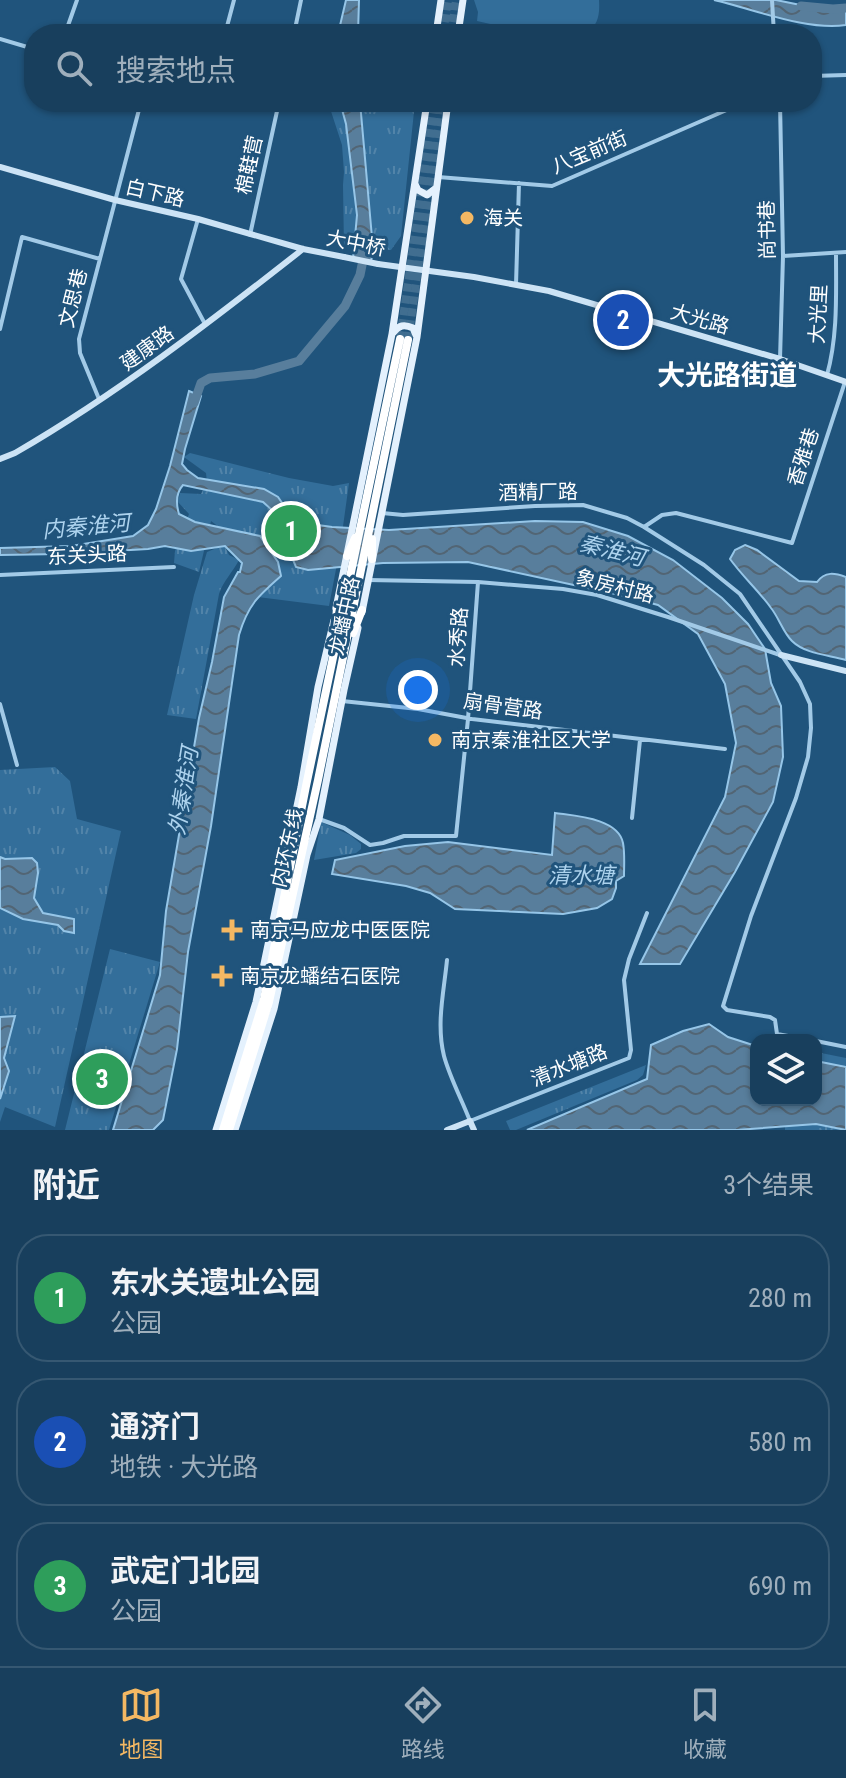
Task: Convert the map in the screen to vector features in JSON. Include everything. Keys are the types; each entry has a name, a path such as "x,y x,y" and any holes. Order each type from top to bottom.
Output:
{"highway":[{"path":"357,569 404,337"},
{"path":"347,556 367,523"},
{"path":"367,523 372,559"},
{"name":"内环东线","path":"223,1130 264,999 314,744 357,569"},
{"name":"内环东线","path":"229,1130 269,1002 345,652 357,569"},
{"path":"335,651 337,605"},
{"path":"345,652 362,610"}],"main road":[{"path":"437,24 441,0"},
{"path":"459,24 463,0"},
{"path":"367,523 382,513 404,337 402,268 426,112"},
{"path":"404,337 426,271 447,112"},
{"name":"白下路","path":"0,167 303,249"},
{"path":"415,184 427,195 436,188"},
{"name":"大中桥","path":"303,249 402,268"},
{"name":"建康路","path":"0,459 100,401 206,325 303,249"},
{"name":"大光路","path":"402,268 549,291 780,359 846,382"},
{"name":"龙蟠中路","path":"235,1130 274,1009 307,855 319,819 368,580 347,556"},
{"name":"龙蟠中路","path":"216,1130 256,1002 337,605 357,569 372,559"},
{"name":"象房村路","path":"781,655 846,671"},
{"path":"447,1130 470,1121 474,1130"}],"street":[{"path":"69,24 77,0"},
{"path":"228,24 234,0"},
{"path":"296,24 301,0"},
{"path":"772,0 773,24"},
{"path":"0,39 24,46"},
{"path":"822,76 846,75"},
{"name":"文思巷","path":"100,401 79,345 138,112"},
{"name":"棉鞋营","path":"250,235 277,112"},
{"name":"八宝前街","path":"438,177 552,186 722,112"},
{"name":"尚书巷","path":"780,112 783,256 780,359"},
{"path":"516,285 519,183"},
{"path":"198,219 181,279 206,325"},
{"path":"0,329 22,237 100,259"},
{"path":"783,256 846,252"},
{"name":"大光里","path":"827,375 836,328 836,253"},
{"name":"香雅巷","path":"644,527 662,515 676,513 792,543 846,382"},
{"name":"酒精厂路","path":"382,513 403,515 583,505 627,518 644,527 704,565 740,594 800,682 810,704 808,757 796,798 751,916 723,1006 727,1010 770,1017 775,1020 777,1034"},
{"name":"东关头路","path":"0,575 174,567"},
{"name":"象房村路","path":"368,580 478,582 597,595 781,655"},
{"name":"水秀路","path":"319,819 344,828 370,845 404,836 456,836 478,582"},
{"name":"扇骨营路","path":"342,701 725,749"},
{"path":"0,704 17,765"},
{"path":"632,818 640,740"},
{"name":"清水塘路","path":"470,1121 629,1058 631,1050 624,980 647,913"},
{"path":"447,960 441,1034 445,1057 470,1121"},
{"path":"822,1042 846,1047"}],"green space":[{"path":"474,0 599,0 595,24 490,24 477,21"},
{"path":"331,112 343,112 346,124 357,215 355,247 344,247 342,145"},
{"path":"361,112 414,112 401,236 391,250 373,249"},
{"path":"190,453 289,478 333,486 349,483 329,606 258,597 281,576 260,536 219,527 211,521 199,572 174,563 175,551 189,514 178,502 180,493 201,494 207,482 206,473 184,457"},
{"path":"225,547 229,555 239,560 219,594 196,719 167,715 207,552"},
{"path":"55,767 70,781 77,819 121,831 55,1127 5,1107 0,1122 0,770"},
{"path":"321,822 350,835 361,844 361,849 356,853 314,860"},
{"path":"110,949 160,962 109,1130 65,1130"},
{"path":"822,1053 846,1058 846,1130 785,1130 786,1106 822,1106"},
{"path":"646,1065 643,1075 637,1080 516,1130 510,1130 506,1121"}],"water":[{"path":"346,0 359,0 358,24 340,24"},
{"path":"714,0 776,0 825,10 846,10 846,25 797,22"},
{"path":"343,112 361,112 373,249 371,262 353,259 357,215"},
{"name":"秦淮河","path":"189,391 201,396 182,464 187,470 198,478 264,489 278,497 287,510 304,523 389,530 535,521 583,522 628,536 673,560 722,598 748,624 765,649 771,683 781,706 783,757 773,802 680,964 640,964 725,797 736,743 725,684 698,634 658,605 468,562 383,563 308,570 296,567 272,510 263,502 183,485 177,499 179,514 195,522 260,536 278,562 281,576 255,602 239,635 211,826 188,952 177,1049 163,1120 153,1130 113,1130 160,975 166,911 199,718 224,597 240,572 242,563 225,546 191,551 165,546 0,555 0,548 71,546 133,536 148,525 170,466"},
{"path":"745,545 757,550 799,581 817,582 830,574 846,577 846,660 804,649 789,637 774,612 730,559 735,550"},
{"name":"清水塘","path":"555,813 605,823 613,828 623,843 624,876 616,881 612,899 597,908 563,914 455,909 430,893 406,886 332,874 335,860 405,846 448,842 552,855"},
{"path":"0,857 32,858 37,863 34,898 43,913 74,919 74,933 64,931 58,925 23,919 0,908"},
{"path":"15,1016 4,1058 9,1071 0,1099 0,1017"},
{"path":"709,1024 728,1037 750,1044 750,1106 822,1106 822,1062 846,1067 846,1130 816,1124 737,1130 527,1130 647,1079 651,1045"}],"waterway":[{"path":"801,6 846,8"},
{"path":"194,403 201,383 210,378 255,374 299,361 345,306 360,275 364,255"}],"tunnel":[{"path":"444,24 448,0"},
{"path":"452,24 456,0"},
{"path":"400,339 433,112"},
{"path":"408,340 441,112"}],"place":[{"name":"海关","path":"467,218"},
{"name":"通济门","path":"623,320"},
{"name":"东水关遗址公园","path":"291,531"},
{"name":"南京秦淮社区大学","path":"435,740"},
{"name":"南京马应龙中医医院","path":"232,930"},
{"name":"南京龙蟠结石医院","path":"222,976"},
{"name":"武定门北园","path":"102,1079"}],"district":[{"name":"大光路街道","path":"727,375"}],"water label":[{"name":"内秦淮河","path":"86,526"},
{"name":"外秦淮河","path":"183,791"}]}
